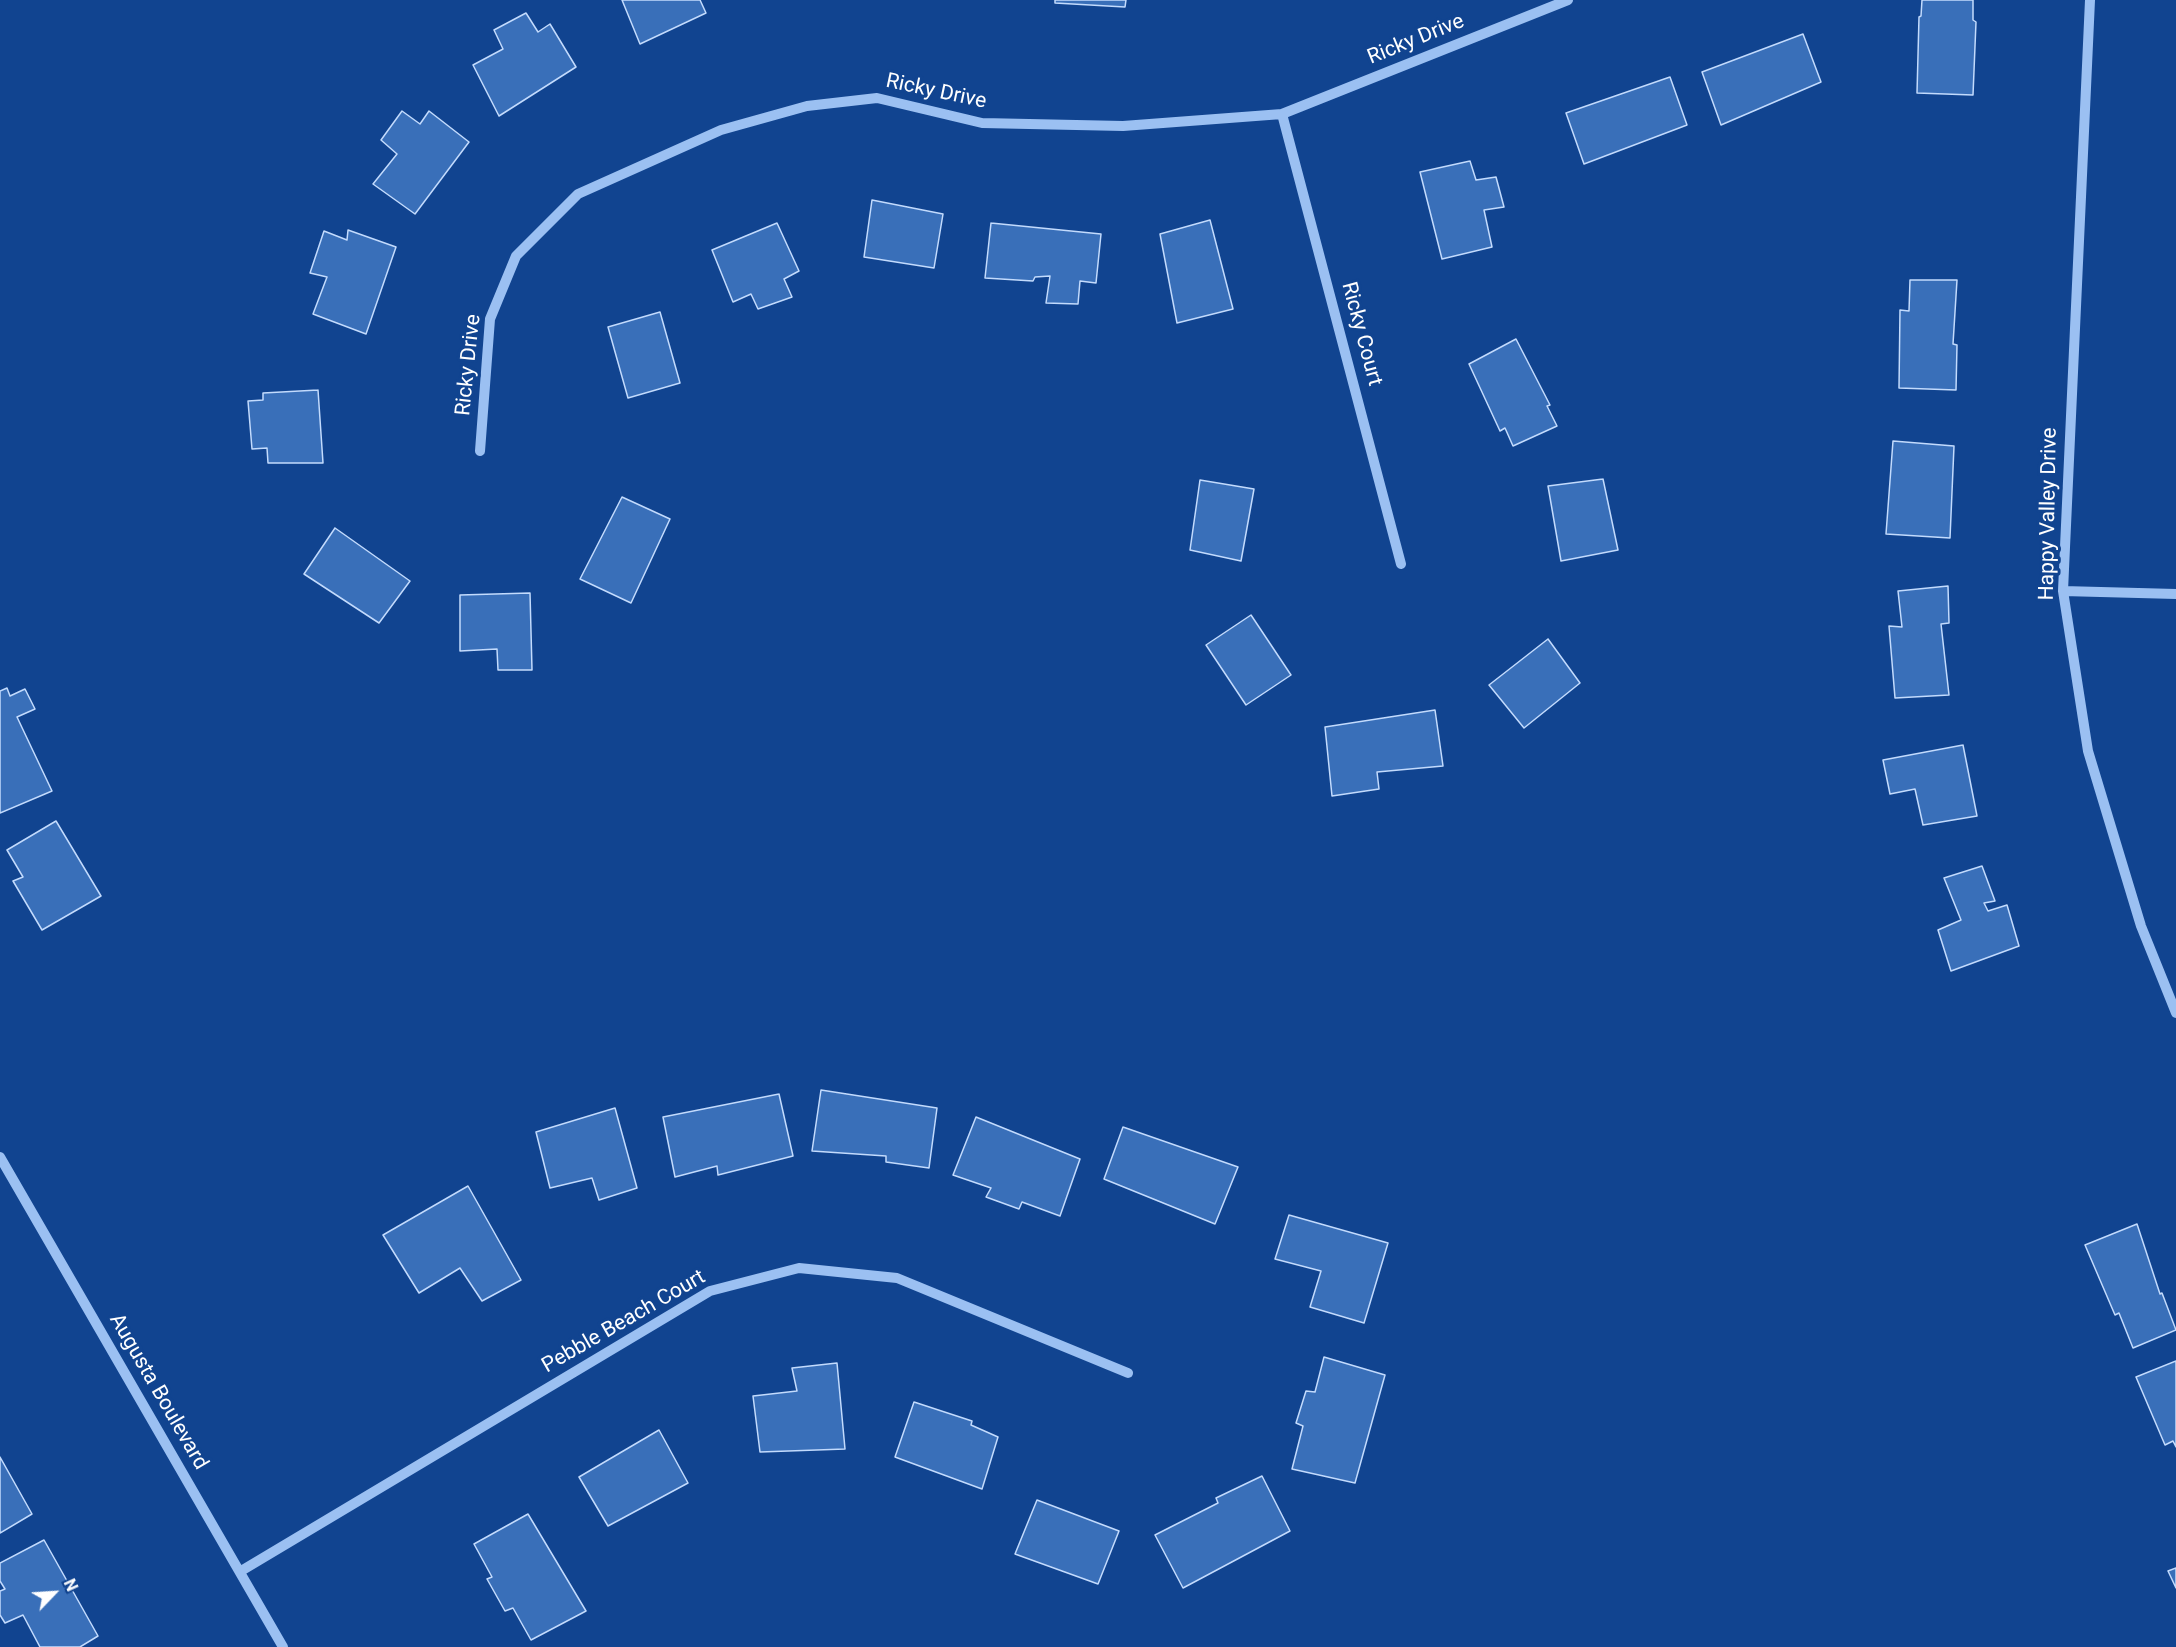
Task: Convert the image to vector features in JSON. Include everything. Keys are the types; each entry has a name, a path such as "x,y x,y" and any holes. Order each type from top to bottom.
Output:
{"street":[{"name":"Ricky Drive","path":"480,451 490,319 516,256 578,194 722,130 807,106 877,98 982,123 1123,126 1282,114 1568,0"},
{"name":"Happy Valley Drive","path":"2090,0 2063,591 2088,751 2141,926 2176,1013"},
{"name":"Ricky Court","path":"1282,114 1401,564"},
{"path":"2063,591 2176,594"},
{"name":"Augusta Boulevard","path":"0,1157 283,1647"},
{"name":"Pebble Beach Court","path":"241,1571 710,1291 799,1268 897,1278 1128,1373"}],"building":[{"path":"622,0 700,0 706,13 640,44"},
{"path":"1055,0 1126,0 1125,7 1055,3"},
{"path":"1922,0 1973,0 1973,20 1976,22 1973,95 1917,93 1919,17"},
{"path":"526,13 538,32 550,24 576,67 499,116 473,65 503,49 494,30"},
{"path":"1803,34 1821,82 1721,125 1702,72"},
{"path":"1670,77 1687,125 1584,164 1566,113"},
{"path":"402,111 420,124 429,111 469,142 415,214 373,184 397,154 381,140"},
{"path":"1470,161 1476,180 1496,177 1504,207 1484,210 1492,247 1442,259 1420,172"},
{"path":"872,200 943,214 934,268 864,257"},
{"path":"1210,220 1233,309 1177,323 1160,234"},
{"path":"777,223 799,271 784,279 792,297 758,309 751,294 733,302 712,250"},
{"path":"991,223 1101,234 1096,283 1080,281 1078,304 1046,303 1050,276 1035,277 1033,281 985,278"},
{"path":"348,230 396,247 366,334 313,314 327,277 310,273 324,231 347,240"},
{"path":"1910,280 1957,280 1953,344 1957,345 1956,390 1899,388 1900,310 1909,311"},
{"path":"660,312 680,383 628,398 608,327"},
{"path":"1516,339 1550,405 1547,406 1557,426 1513,446 1505,428 1500,431 1469,364"},
{"path":"318,390 323,463 268,463 267,448 252,449 248,401 263,400 263,393"},
{"path":"1893,441 1954,446 1950,538 1886,534"},
{"path":"1603,479 1618,550 1561,561 1548,486"},
{"path":"1200,480 1254,489 1241,561 1190,550"},
{"path":"622,497 670,519 631,603 580,579"},
{"path":"335,528 410,581 379,623 304,574"},
{"path":"1948,586 1949,623 1941,624 1949,695 1895,698 1889,626 1902,627 1898,591"},
{"path":"530,593 532,670 498,670 497,649 460,651 460,595"},
{"path":"1251,615 1291,675 1246,705 1206,645"},
{"path":"1548,639 1580,683 1524,728 1489,685"},
{"path":"7,688 10,696 25,689 35,709 17,717 52,791 0,813 0,691"},
{"path":"1435,710 1443,766 1377,772 1379,789 1332,796 1325,727"},
{"path":"1963,745 1977,816 1923,825 1915,789 1890,794 1883,760"},
{"path":"56,821 101,896 42,930 13,881 23,877 7,850"},
{"path":"1982,866 1995,901 1984,903 1988,911 2007,905 2019,946 1951,971 1938,930 1961,920 1944,878"},
{"path":"821,1090 937,1108 929,1168 886,1162 886,1156 812,1151"},
{"path":"779,1094 793,1156 718,1175 717,1166 675,1177 663,1117"},
{"path":"615,1108 637,1188 599,1200 592,1178 550,1188 536,1132"},
{"path":"976,1117 1080,1159 1060,1216 1022,1202 1019,1209 986,1197 991,1188 953,1175"},
{"path":"1123,1127 1238,1167 1215,1224 1104,1179"},
{"path":"468,1186 521,1280 482,1301 460,1268 419,1293 383,1235"},
{"path":"1289,1215 1388,1243 1364,1323 1310,1307 1321,1271 1275,1259"},
{"path":"2137,1224 2160,1294 2162,1293 2176,1330 2133,1348 2119,1313 2115,1315 2085,1245"},
{"path":"1324,1357 1385,1375 1355,1483 1292,1469 1303,1426 1296,1423 1306,1391 1315,1392"},
{"path":"2176,1361 2176,1447 2173,1441 2165,1445 2136,1377"},
{"path":"837,1363 845,1449 760,1452 753,1396 797,1391 792,1368"},
{"path":"914,1402 972,1421 971,1425 998,1437 982,1489 895,1457"},
{"path":"659,1430 688,1483 608,1526 579,1477"},
{"path":"0,1457 32,1514 0,1533"},
{"path":"1262,1476 1290,1531 1183,1588 1155,1535 1218,1503 1216,1498"},
{"path":"1037,1500 1119,1531 1098,1584 1015,1554"},
{"path":"528,1514 586,1611 531,1640 513,1608 505,1611 487,1579 492,1577 474,1544"},
{"path":"44,1540 98,1636 80,1647 40,1647 23,1615 5,1623 0,1615 0,1591 5,1589 0,1581 0,1563"},
{"path":"2176,1568 2176,1588 2168,1571"}]}
